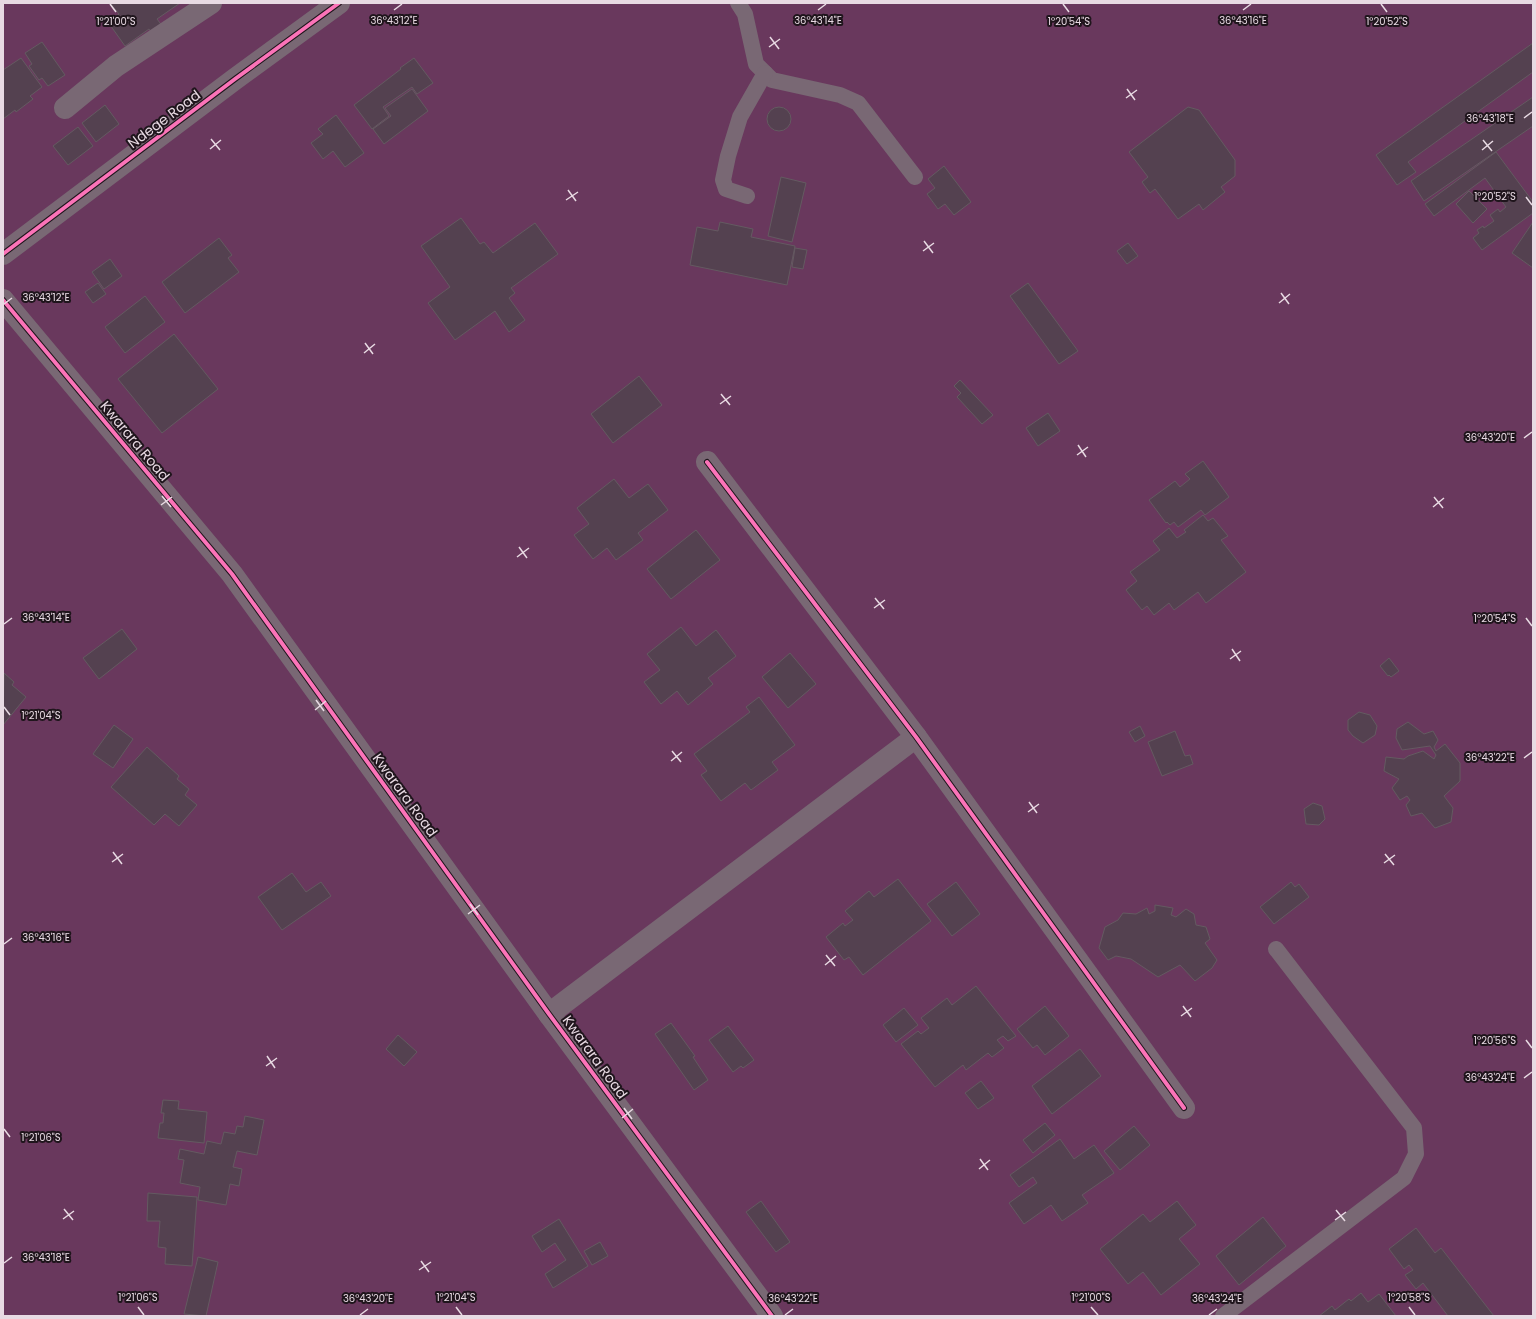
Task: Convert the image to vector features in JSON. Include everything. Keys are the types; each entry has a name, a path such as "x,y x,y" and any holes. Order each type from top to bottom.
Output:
{"street":[{"path":"65,108 116,66 211,3"},
{"name":"Ndege Road","path":"3,254 235,79 339,3"},
{"name":"Kwarara Road","path":"3,300 232,574 549,1014 772,1316"},
{"path":"707,462 916,737 1184,1108"},
{"path":"549,1014 916,737"}],"lane":[{"path":"738,3 745,14 756,64 772,80 840,96 858,103 915,177"},
{"path":"747,196 726,188 723,180 728,156 740,117 765,73"},
{"path":"1223,1316 1404,1178 1416,1154 1414,1128 1276,949"}],"shaded area":[{"path":"3,3 1533,3 1533,1316 3,1316"}],"building":[{"path":"110,3 180,3 157,19 163,27 152,34 149,29 125,46 108,22 119,14"},
{"path":"42,42 65,75 48,86 42,78 39,80 29,66 32,64 25,53"},
{"path":"1533,43 1533,72 1408,162 1416,172 1397,185 1376,155"},
{"path":"21,58 42,87 30,96 33,99 16,112 15,110 3,119 3,70"},
{"path":"414,58 433,83 417,94 412,87 383,107 389,116 372,129 354,105"},
{"path":"412,89 428,111 384,144 373,129 391,116 385,108"},
{"path":"1533,97 1533,126 1424,201 1411,181"},
{"path":"105,105 119,124 96,142 82,123"},
{"path":"779,107 788,110 791,119 788,128 779,131 770,128 767,119 770,110"},
{"path":"1188,107 1199,110 1235,160 1235,176 1221,187 1225,192 1203,210 1199,204 1178,219 1155,189 1150,193 1142,182 1148,177 1129,152"},
{"path":"336,115 364,153 345,167 333,151 323,159 311,143 323,134 318,129"},
{"path":"78,127 93,146 68,165 53,146"},
{"path":"1496,152 1533,202 1533,213 1482,250 1473,238 1479,233 1477,230 1483,226 1484,228 1494,221 1490,215 1498,209 1500,212 1506,207 1485,178 1434,216 1425,204"},
{"path":"944,166 971,202 954,215 945,204 938,209 927,194 935,188 928,179"},
{"path":"781,177 806,183 792,242 768,236"},
{"path":"1469,191 1487,209 1473,223 1456,204"},
{"path":"461,218 480,244 484,242 493,253 535,223 558,254 511,288 515,293 509,298 525,320 509,332 495,311 455,340 428,303 450,287 421,246"},
{"path":"720,222 753,229 751,237 795,246 787,285 690,265 697,227 718,231"},
{"path":"1533,222 1533,268 1512,253"},
{"path":"219,238 232,255 228,258 239,272 185,313 162,282"},
{"path":"1128,243 1138,256 1127,264 1117,251"},
{"path":"795,248 807,250 803,269 792,267"},
{"path":"110,259 122,276 104,289 92,272"},
{"path":"98,283 106,294 93,303 85,292"},
{"path":"1028,283 1078,351 1059,364 1010,296"},
{"path":"145,296 165,322 125,353 105,327"},
{"path":"174,334 218,389 162,433 118,379"},
{"path":"639,376 662,405 613,443 591,414"},
{"path":"960,380 993,415 982,424 957,397 961,393 954,386"},
{"path":"1048,413 1060,431 1038,446 1026,428"},
{"path":"1203,461 1229,497 1205,515 1201,510 1178,527 1174,522 1170,525 1167,522 1166,523 1149,500 1175,481 1180,487 1190,479 1185,474"},
{"path":"614,479 629,498 648,484 668,510 638,533 643,540 616,560 607,548 593,559 574,535 589,524 577,508"},
{"path":"1203,515 1208,521 1213,518 1228,536 1221,540 1246,572 1206,603 1198,592 1174,610 1169,603 1154,615 1147,606 1142,610 1126,590 1137,581 1130,572 1160,550 1153,541 1169,528 1177,538 1186,532 1184,530"},
{"path":"696,530 720,560 671,599 647,569"},
{"path":"681,627 696,646 716,630 736,656 708,678 713,684 688,705 677,691 661,704 644,682 660,670 647,654"},
{"path":"122,629 137,649 99,679 83,658"},
{"path":"790,653 816,684 788,708 762,677"},
{"path":"1389,658 1399,671 1391,677 1389,675 1388,676 1380,666"},
{"path":"4,673 14,682 12,685 26,697 3,725"},
{"path":"759,697 795,745 772,762 778,770 751,790 745,783 721,801 701,775 707,771 694,754 750,712 746,707"},
{"path":"1359,712 1370,715 1377,726 1375,735 1363,743 1353,736 1348,730 1348,720"},
{"path":"1408,722 1424,734 1433,731 1438,740 1434,747 1436,751 1445,744 1460,763 1460,781 1444,796 1453,808 1451,822 1435,828 1422,813 1411,816 1406,805 1410,800 1407,796 1400,800 1392,788 1399,779 1384,771 1386,757 1404,759 1408,756 1423,751 1434,759 1436,755 1430,746 1402,750 1396,738 1397,729"},
{"path":"114,725 133,739 113,768 93,754"},
{"path":"1140,726 1145,736 1135,742 1129,732"},
{"path":"1175,731 1185,756 1190,755 1193,764 1162,776 1148,742"},
{"path":"147,747 179,776 177,779 189,789 185,795 197,805 179,826 165,814 154,825 111,787"},
{"path":"1313,803 1322,806 1325,819 1319,825 1306,824 1304,809"},
{"path":"292,873 306,892 321,882 331,896 282,930 258,897"},
{"path":"898,879 931,921 863,975 849,957 844,960 826,937 843,923 845,926 853,920 845,911 869,891 874,897"},
{"path":"956,882 980,914 952,936 927,904"},
{"path":"1291,882 1295,887 1299,884 1309,897 1274,924 1260,907"},
{"path":"1155,905 1173,908 1171,915 1176,917 1186,909 1194,914 1196,925 1206,927 1210,939 1205,943 1217,960 1212,968 1195,981 1180,965 1158,977 1131,959 1116,956 1108,960 1099,948 1105,927 1118,920 1123,913 1136,914 1147,908 1149,914 1155,911"},
{"path":"976,986 1016,1036 1008,1041 1003,1036 997,1040 1004,1048 992,1057 988,1053 966,1070 963,1065 935,1087 901,1044 918,1031 921,1034 929,1028 921,1018 947,998 952,1005"},
{"path":"1045,1006 1069,1036 1045,1055 1037,1045 1033,1048 1017,1029"},
{"path":"904,1008 918,1025 896,1042 883,1025"},
{"path":"671,1023 695,1056 693,1057 708,1080 694,1090 655,1034"},
{"path":"728,1026 754,1060 743,1068 741,1066 733,1072 709,1040"},
{"path":"398,1035 417,1052 404,1066 386,1049"},
{"path":"1080,1049 1101,1076 1052,1114 1032,1086"},
{"path":"981,1081 994,1098 978,1109 965,1093"},
{"path":"163,1100 179,1101 178,1109 207,1112 204,1143 158,1138 160,1123 163,1123 164,1113 161,1113"},
{"path":"245,1116 264,1120 257,1155 237,1151 233,1167 242,1169 239,1186 230,1184 226,1205 198,1200 200,1187 180,1183 184,1160 178,1159 180,1149 204,1154 207,1141 221,1144 224,1132 235,1134 237,1126 243,1127"},
{"path":"1045,1123 1055,1135 1033,1153 1023,1140"},
{"path":"1134,1126 1150,1145 1120,1170 1104,1151"},
{"path":"1060,1139 1074,1159 1094,1145 1114,1173 1082,1195 1088,1203 1062,1221 1051,1205 1024,1224 1009,1203 1037,1183 1033,1177 1019,1187 1010,1175"},
{"path":"148,1193 197,1197 192,1266 165,1264 166,1248 158,1247 160,1221 147,1221"},
{"path":"761,1201 790,1242 776,1252 746,1212"},
{"path":"1177,1201 1196,1225 1179,1239 1200,1264 1161,1295 1143,1272 1128,1284 1100,1249 1143,1214 1150,1222"},
{"path":"1263,1217 1286,1246 1239,1285 1216,1256"},
{"path":"559,1219 588,1266 553,1288 545,1274 566,1260 555,1243 542,1252 532,1236"},
{"path":"1416,1228 1435,1253 1441,1248 1494,1316 1448,1316 1423,1283 1416,1289 1405,1275 1413,1270 1409,1265 1404,1269 1389,1249"},
{"path":"600,1242 608,1256 592,1265 584,1251"},
{"path":"198,1257 218,1262 206,1316 184,1314"},
{"path":"1361,1293 1368,1302 1379,1294 1396,1316 1319,1316 1332,1306 1335,1310 1349,1299 1351,1301"}],"cycle path":[{"path":"3,254 235,79 339,3"},
{"path":"3,300 232,574 549,1014 772,1316"},
{"path":"707,462 916,737 1184,1108"}]}
